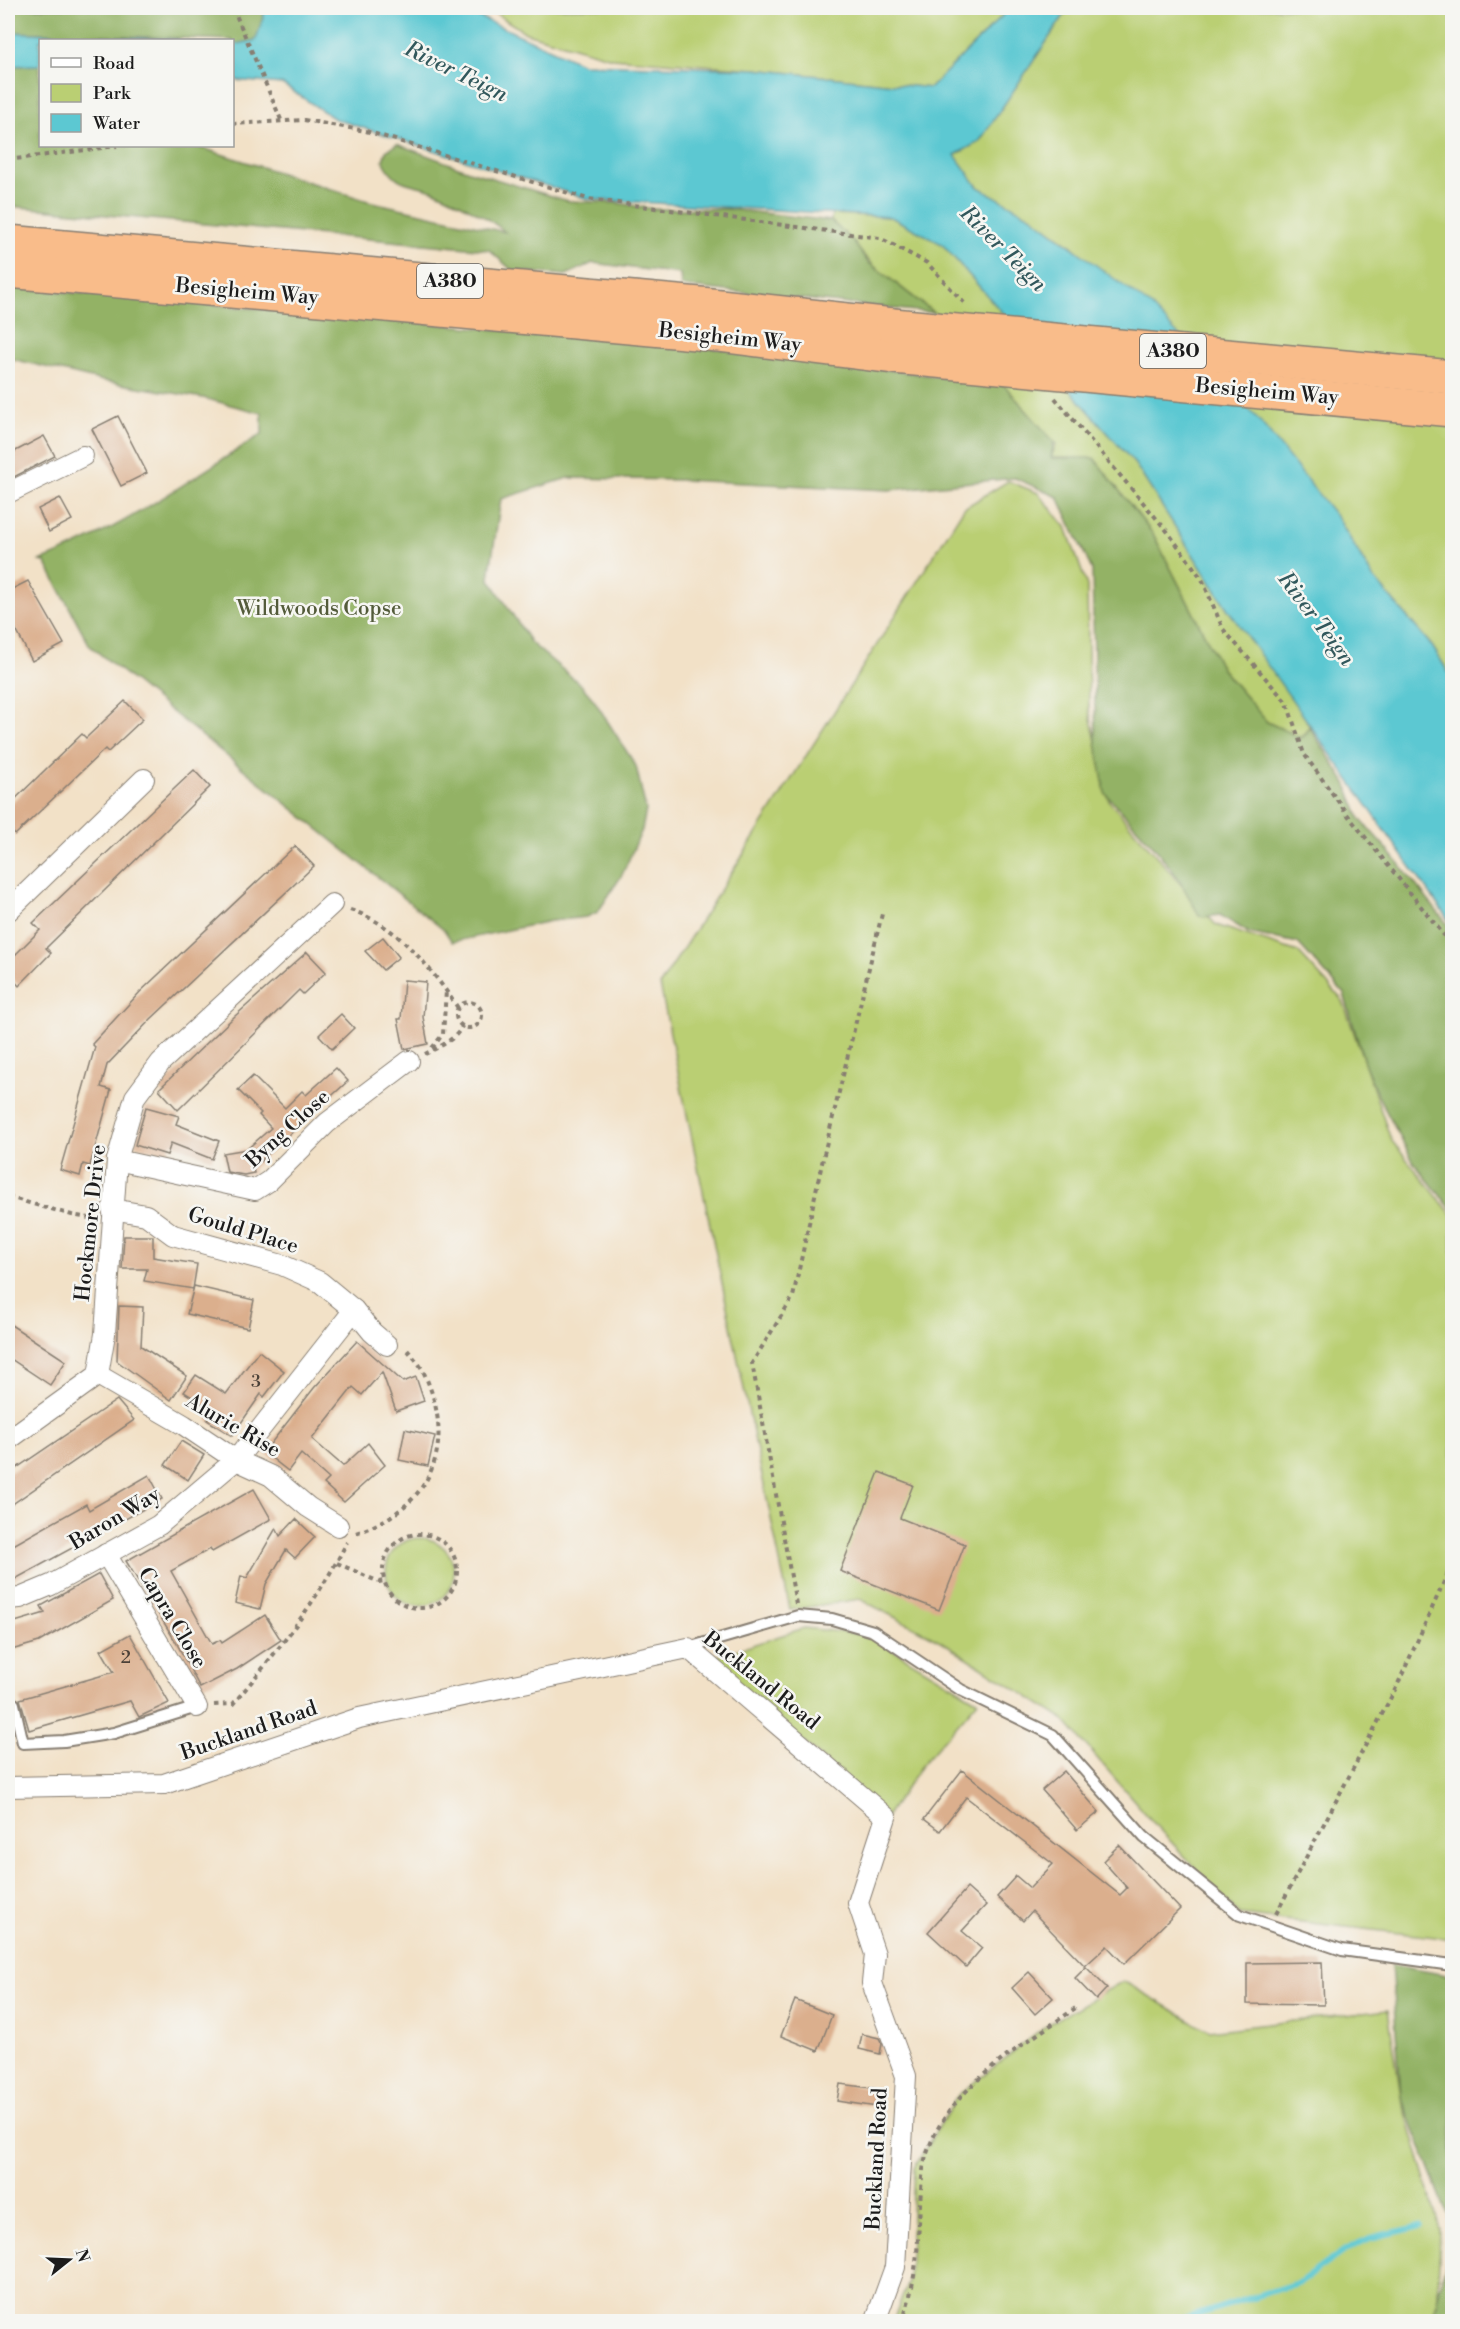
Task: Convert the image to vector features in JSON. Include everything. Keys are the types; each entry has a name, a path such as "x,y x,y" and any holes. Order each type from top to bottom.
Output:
{"highway":[{"name":"Besigheim Way","path":"8,242 687,302 893,325 1452,377"},
{"name":"Besigheim Way","path":"8,272 706,334 894,357 1452,410"}],"street":[{"path":"8,493 82,456"},
{"path":"8,912 144,779"},
{"name":"Hockmore Drive","path":"98,1375 105,1334 117,1160 135,1097 161,1062 332,904"},
{"name":"Byng Close","path":"117,1160 255,1190 269,1181 327,1123 409,1060"},
{"name":"Gould Place","path":"112,1215 146,1215 173,1235 282,1265 320,1282 354,1310 372,1332 387,1345"},
{"path":"236,1461 354,1310"},
{"path":"8,1440 98,1375"},
{"name":"Aluric Rise","path":"98,1375 184,1425 236,1461 271,1476 308,1507 338,1526"},
{"name":"Baron Way","path":"8,1599 20,1598 51,1585 159,1525 236,1461"},
{"name":"Capra Close","path":"106,1554 197,1707"},
{"name":"Buckland Road","path":"8,1787 164,1784 359,1719 688,1648 885,1817 858,1903 875,1954 872,1983 906,2076 895,2267 875,2322"}],"lane":[{"path":"688,1648 798,1616 832,1619 873,1631 961,1690 1053,1735 1144,1837 1240,1915 1342,1950 1452,1965"},
{"path":"14,1704 23,1743 64,1741 114,1734 197,1707"}],"path":[{"path":"233,8 282,122"},
{"path":"234,124 304,120 366,131 588,199 880,238 927,263 974,312"},
{"path":"8,160 109,147"},
{"path":"1047,389 1167,531 1202,579 1223,629 1287,704 1304,754 1452,945"},
{"path":"332,904 375,918 401,939 458,1008"},
{"path":"798,1616 752,1363 793,1297 824,1154 882,914"},
{"path":"430,1051 443,1034 446,991"},
{"path":"471,1002 478,1006 482,1014 477,1026 468,1029 462,1026 456,1017 458,1008 463,1003 471,1002"},
{"path":"409,1060 447,1042 461,1030 462,1026"},
{"path":"8,1197 72,1215 112,1215"},
{"path":"429,1535 440,1539 448,1547 457,1565 458,1575 451,1593 444,1600 427,1608 405,1606 389,1591 384,1581 383,1570 390,1550 408,1536 429,1535"},
{"path":"337,1563 379,1582 384,1581"},
{"path":"1270,1926 1397,1686 1452,1564"},
{"path":"902,2322 918,2265 922,2175 935,2132 974,2082 1077,2007"}],"green space":[{"path":"8,8 266,8 256,41 234,45 234,39 8,32"},
{"path":"487,8 1010,8 930,88 755,69 612,58 526,33"},
{"path":"1069,8 1452,8 1452,678 1432,646 1372,576 1339,520 1071,245 1032,218 978,187 954,155 979,142"},
{"path":"39,65 39,147 199,147 368,201 505,232 445,195 406,183 394,176 383,160 386,151 397,144 469,171 568,201 617,203 655,209 728,209 831,221 853,241 868,262 934,313 681,286 680,274 593,263 566,275 513,271 489,250 8,206 8,66"},
{"path":"832,214 891,217 942,244 1135,464 1229,611 1301,710 1310,728 1301,738 1267,722 1222,669 1153,534 1051,458 1056,444 934,313 874,266 831,221"},
{"name":"Wildwoods Copse","path":"8,287 733,350 1004,385 1054,442 1051,458 1094,458 1153,534 1222,669 1267,722 1301,738 1307,733 1309,726 1346,783 1360,819 1452,930 1452,1210 1414,1163 1378,1096 1365,1065 1344,994 1298,943 1249,933 1220,915 1203,917 1199,915 1178,878 1155,848 1105,793 1096,742 1092,570 1058,497 1015,478 889,490 681,480 568,478 501,499 489,578 531,643 581,685 594,700 636,766 646,810 642,830 622,875 598,912 587,917 551,921 452,942 445,931 90,646 45,562 40,561 98,535 126,519 262,434 262,413 203,398 103,381 8,358"},
{"path":"1008,481 1038,493 1066,527 1087,586 1089,710 1109,801 1216,925 1298,952 1343,1001 1391,1140 1452,1215 1452,1939 1240,1915 1158,1828 1064,1720 946,1644 860,1599 790,1610 660,985 964,508"},
{"path":"420,1538 433,1541 444,1548 451,1559 454,1572 451,1585 444,1596 433,1603 420,1606 407,1603 396,1596 389,1585 386,1572 389,1559 396,1548 407,1541"},
{"path":"804,1628 868,1635 978,1701 920,1767 886,1817 712,1658"},
{"path":"1391,1965 1452,1976 1452,2226 1401,2096"},
{"path":"1123,1981 1209,2031 1388,2010 1401,2096 1440,2229 1437,2320 1440,2321 893,2322 909,2279 914,2168 958,2095 1049,2024"},
{"path":"1452,2239 1452,2321 1433,2316"}],"water":[{"name":"River Teign","path":"266,8 465,8 473,14 583,64 755,69 930,88 1010,8 1069,8 979,142 955,155 978,187 1032,217 1152,307 1259,420 1339,520 1372,576 1432,646 1452,678 1452,925 1229,611 1135,464 942,244 891,217 588,199 335,119 282,84 234,80 234,45 256,40"},
{"path":"8,32 158,39 39,39 39,65 8,66"}],"building":[{"path":"118,416 147,473 121,486 92,429"},
{"path":"44,436 55,456 8,480 8,455"},
{"path":"60,498 72,520 49,532 38,509"},
{"path":"28,581 64,644 32,661 8,614 8,591"},
{"path":"125,701 143,719 108,752 105,749 15,835 8,827 8,806 82,734 86,738"},
{"path":"194,770 210,787 46,948 51,953 19,986 8,974 8,962 40,930 33,923"},
{"path":"295,846 314,866 151,1019 107,1065 101,1087 111,1090 90,1166 83,1164 80,1176 60,1170 95,1047 92,1044 140,992"},
{"path":"383,937 399,957 383,970 365,951"},
{"path":"307,952 326,972 303,994 299,990 178,1110 159,1089 235,1016"},
{"path":"404,980 426,982 423,1017 428,1044 404,1049 398,1019 401,1019"},
{"path":"341,1014 354,1028 332,1049 319,1035"},
{"path":"336,1068 348,1081 253,1168 254,1173 244,1175 227,1172 223,1153 247,1149 271,1128 259,1115 261,1113 238,1090 253,1076 285,1108 302,1091 306,1095"},
{"path":"146,1107 179,1116 176,1124 219,1141 212,1159 171,1143 167,1155 135,1145"},
{"path":"124,1236 153,1236 153,1257 197,1264 193,1289 144,1281 147,1269 122,1269"},
{"path":"194,1286 254,1300 248,1328 187,1314"},
{"path":"119,1306 143,1307 141,1346 187,1376 171,1400 117,1361"},
{"path":"8,1323 66,1361 50,1385 8,1357"},
{"path":"357,1341 403,1382 416,1377 424,1401 396,1411 382,1372 362,1395 353,1387 312,1439 343,1466 368,1443 385,1465 344,1502 324,1484 329,1479 301,1454 288,1471 264,1452 314,1388"},
{"path":"259,1351 284,1371 264,1397 261,1394 232,1436 207,1420 214,1411 184,1392 196,1375 226,1394"},
{"path":"117,1400 134,1420 8,1507 8,1474"},
{"path":"405,1429 435,1436 428,1466 399,1460"},
{"path":"181,1441 204,1455 188,1480 165,1465"},
{"path":"879,1472 913,1485 900,1518 965,1544 939,1610 840,1571"},
{"path":"149,1475 162,1499 8,1583 8,1548 86,1504 89,1510"},
{"path":"254,1489 271,1519 212,1552 210,1549 171,1571 212,1644 220,1640 222,1643 265,1615 281,1640 237,1669 200,1688 176,1642 126,1561"},
{"path":"296,1519 315,1537 295,1558 286,1550 266,1584 260,1609 235,1603 241,1576 247,1578 276,1528 280,1536"},
{"path":"99,1574 113,1600 39,1642 8,1651 8,1624 45,1613 41,1606"},
{"path":"130,1634 169,1703 139,1717 130,1701 29,1730 20,1699 114,1672 101,1650"},
{"path":"962,1770 1120,1895 1127,1888 1103,1861 1119,1845 1180,1909 1124,1964 1107,1946 1085,1966 1032,1911 1023,1921 997,1897 1016,1876 1030,1888 1053,1864 966,1797 940,1831 924,1819"},
{"path":"1064,1771 1099,1812 1077,1830 1042,1790"},
{"path":"967,1888 986,1905 962,1931 982,1948 966,1967 928,1932"},
{"path":"1322,1962 1324,2005 1247,2004 1247,1963"},
{"path":"1086,1967 1107,1988 1096,2000 1075,1978"},
{"path":"1029,1972 1053,1998 1035,2014 1012,1988"},
{"path":"795,2000 832,2015 818,2051 781,2036"},
{"path":"862,2034 879,2038 882,2044 880,2054 859,2049"},
{"path":"840,2084 879,2089 877,2107 837,2101"}],"waterway":[{"path":"1175,2322 1300,2282 1345,2250 1370,2238 1421,2226"}]}
